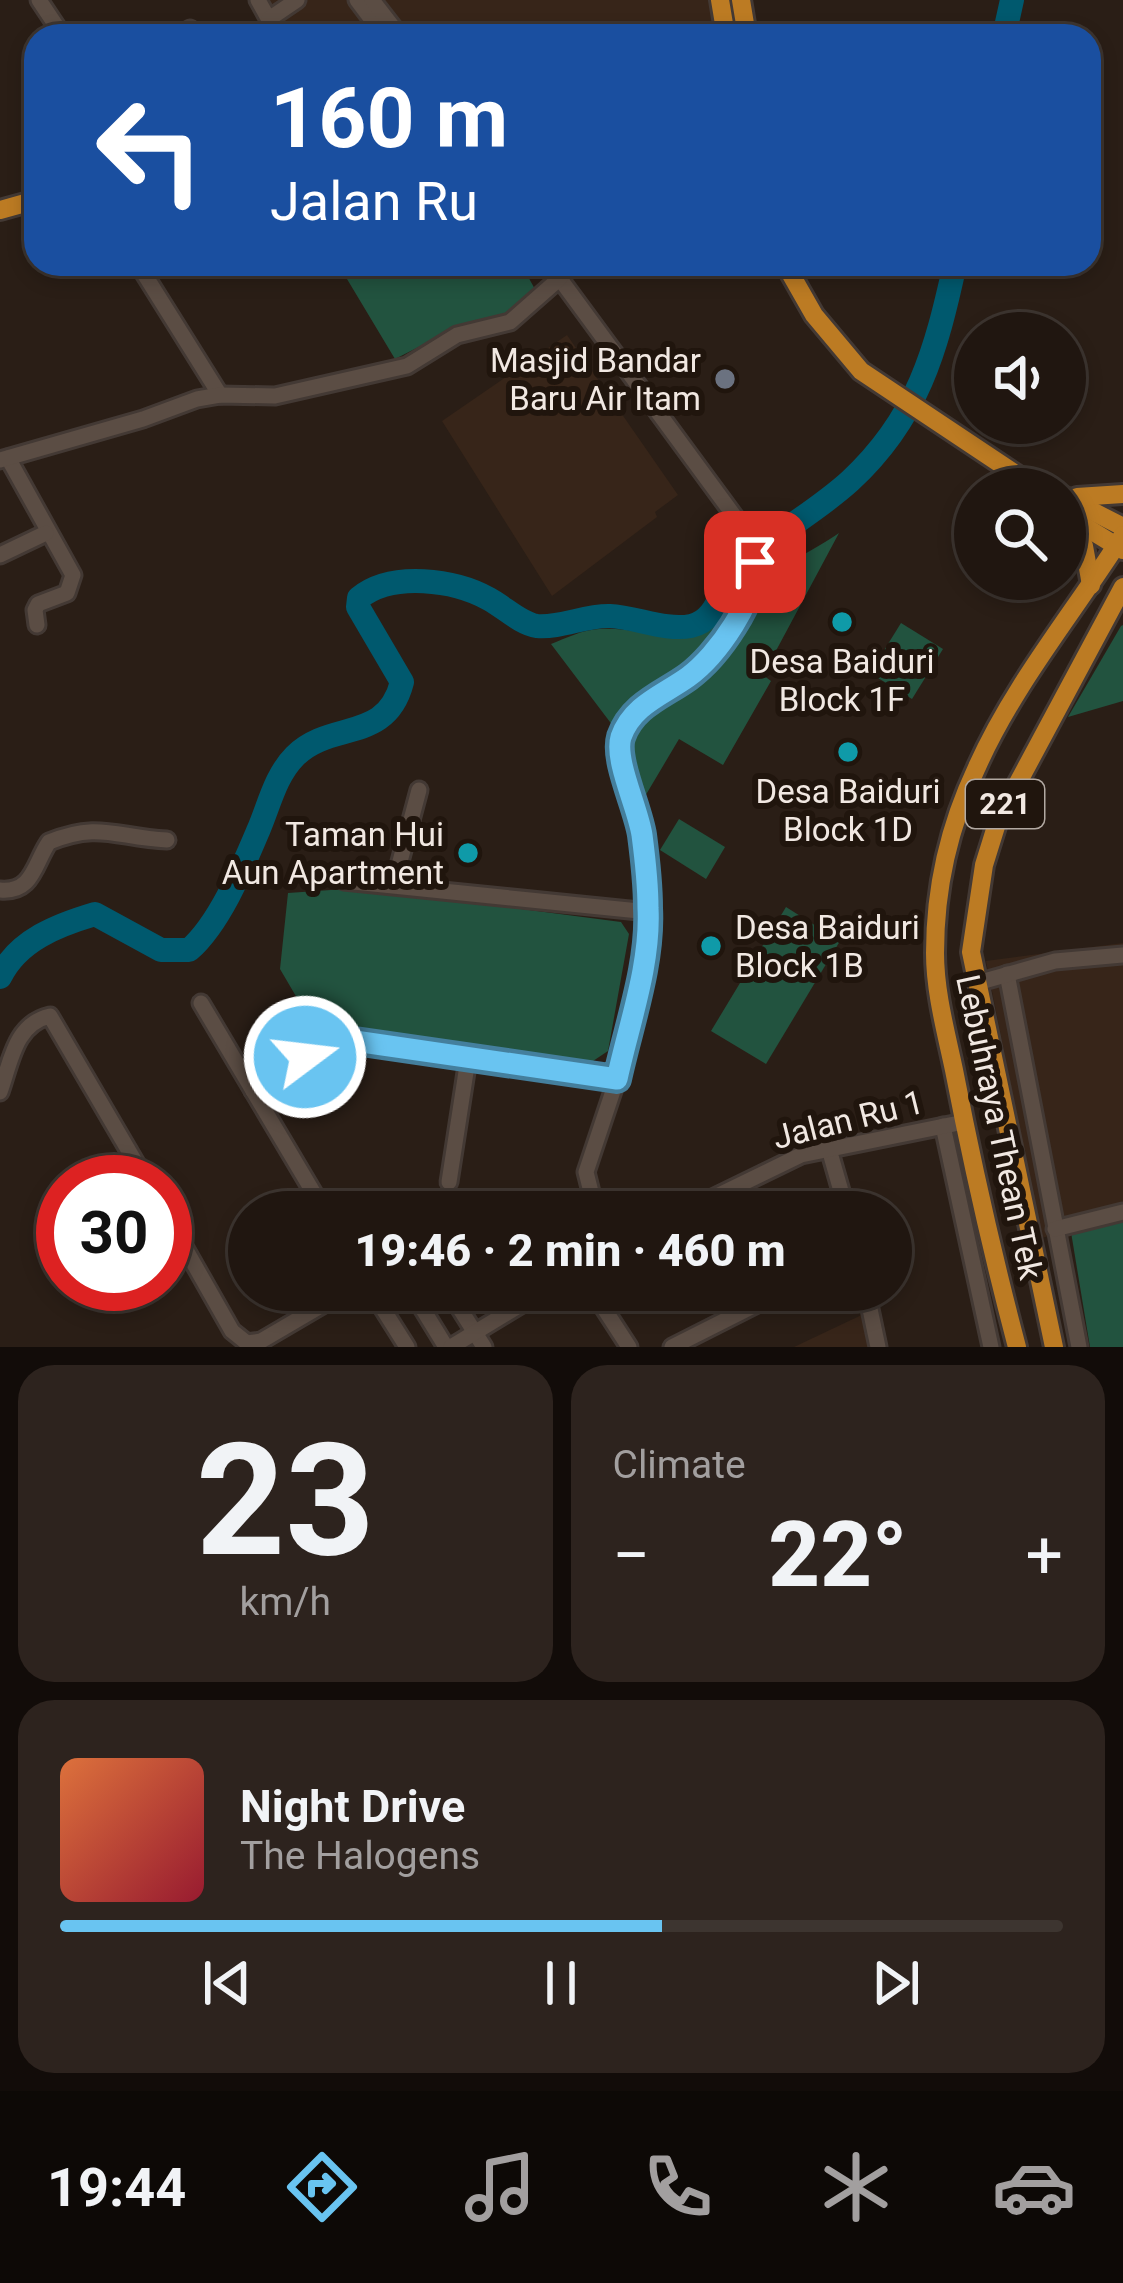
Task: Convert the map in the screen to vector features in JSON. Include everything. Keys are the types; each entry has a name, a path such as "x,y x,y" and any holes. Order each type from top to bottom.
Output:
{"main road":[{"path":"799,276 836,346 888,391 1006,468"},
{"path":"1086,496 1123,494"},
{"path":"1086,513 1121,539"},
{"path":"1086,523 1121,539"},
{"name":"Lebuhraya Thean Tek","path":"1017,1347 954,1124 937,985 940,874 978,763 1050,643 1121,539"},
{"path":"1086,559 1090,585"},
{"name":"Lebuhraya Thean Tek","path":"1054,1347 971,952 985,865 998,820 1114,614 1123,587"}],"street":[{"path":"258,0 271,24"},
{"path":"269,20 297,0"},
{"path":"372,0 391,24"},
{"path":"146,276 220,394"},
{"path":"37,625 38,604 67,593 73,582 4,459 220,394 275,396 407,366 457,335 510,322 560,278 745,533 755,562 752,588 735,622 700,667 644,704 620,740 620,757 642,836 649,912 643,966 617,1079 586,1172 591,1191"},
{"path":"0,555 46,532"},
{"path":"394,884 419,790"},
{"path":"0,890 15,891 32,879 50,842 82,830 114,830 127,839 167,840"},
{"path":"344,881 649,912"},
{"path":"977,983 1055,961 1122,961"},
{"path":"1007,974 1079,1347"},
{"path":"201,1004 313,1191"},
{"path":"0,1092 18,1038 45,1015 53,1019 131,1155"},
{"path":"253,1091 336,1040 617,1079"},
{"path":"448,1182 468,1059"},
{"name":"Jalan Ru 1","path":"726,1191 783,1162 954,1124 992,1347"},
{"path":"829,1149 841,1191"},
{"path":"1055,1228 1123,1212"},
{"path":"192,1261 232,1331 247,1342 261,1341 312,1311"},
{"path":"384,1311 407,1347"},
{"path":"425,1311 448,1347 479,1340 517,1311"},
{"path":"461,1311 479,1340"},
{"path":"606,1311 629,1347"},
{"path":"672,1347 743,1311"},
{"path":"870,1311 878,1347"}],"shaded area":[{"path":"266,0 708,0 714,24 279,24"},
{"path":"567,335 678,495 655,512 657,517 552,596 442,421"},
{"path":"1123,943 1123,1220 1041,1238 986,961"},
{"path":"870,1311 878,1347 794,1347"}],"green space":[{"path":"345,276 528,276 536,291 512,312 460,326 395,359"},
{"path":"839,533 763,675 771,681 723,765 679,739 644,798 632,747 641,718 706,674 771,577"},
{"path":"733,577 736,598 712,640 613,726 551,644 599,629 681,635 707,629"},
{"path":"901,623 943,649 912,699 870,673"},
{"path":"1121,626 1123,701 1068,717"},
{"path":"679,819 725,847 706,879 660,850"},
{"path":"359,888 621,922 629,934 608,1051 587,1065 352,1034 327,1035 280,969 288,893"},
{"path":"786,907 840,941 766,1064 711,1031"},
{"path":"1123,1220 1123,1347 1090,1347 1071,1232"}],"waterway":[{"path":"1007,24 1012,0"},
{"path":"0,977 28,944 95,914 161,950 189,950 200,939 229,895 288,764 309,745 371,723 394,702 402,682 358,607 359,598 373,590 406,581 442,583 475,592 537,626 610,616 671,627 701,622 741,564 850,481 892,433 921,382 952,276"}],"place":[{"name":"Masjid Bandar Baru Air Itam","path":"725,379"},
{"name":"Desa Baiduri Block 1F","path":"842,622"},
{"name":"Desa Baiduri Block 1D","path":"848,752"},
{"name":"Taman Hui Aun Apartment","path":"468,853"},
{"name":"Desa Baiduri Block 1B","path":"711,946"}],"route":[{"path":"305,1057 336,1040 348,1040 617,1079 643,966 649,912 642,836 620,757 620,740 644,704 700,667 735,622 752,588 755,562"}]}
